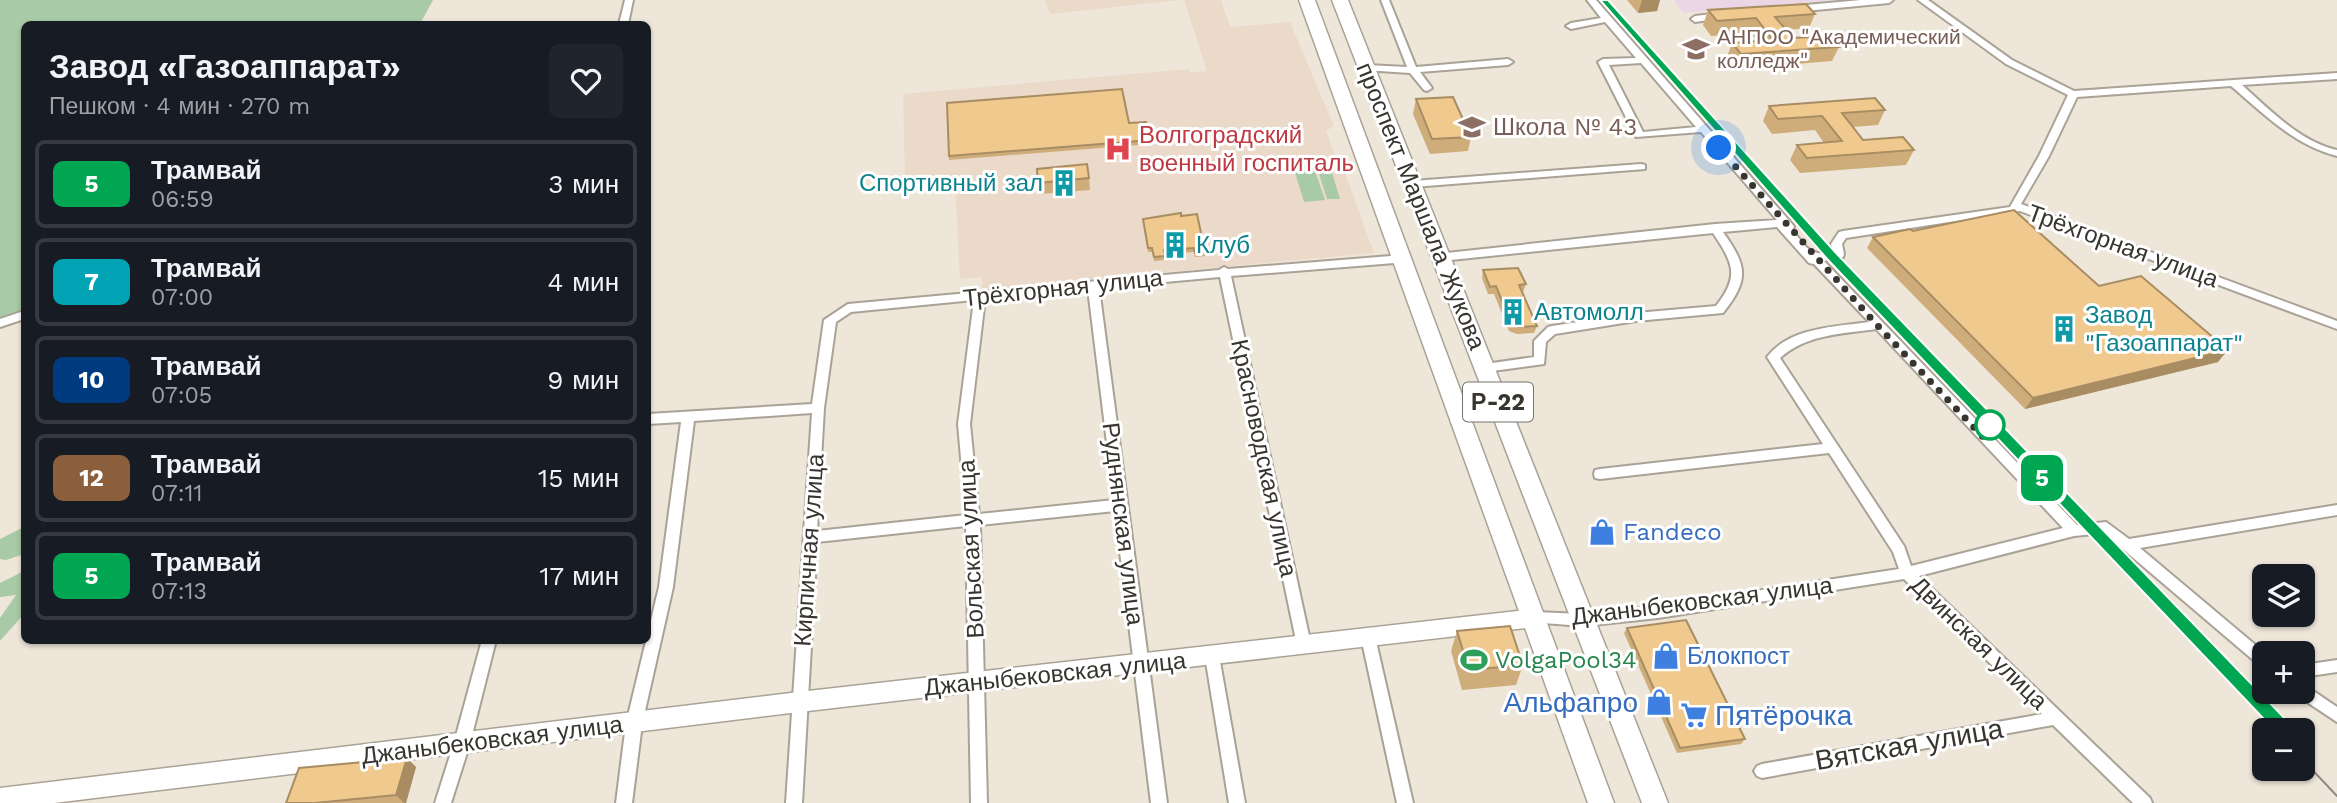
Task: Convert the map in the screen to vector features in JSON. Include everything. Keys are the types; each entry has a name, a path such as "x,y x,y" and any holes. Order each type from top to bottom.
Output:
{"highway":[{"name":"проспект Маршала Жукова","path":"1307,0 1601,803"},
{"name":"проспект Маршала Жукова","path":"1340,0 1655,803"}],"main road":[{"name":"Джаныбековская улица","path":"0,799 799,702 1535,618"}],"street":[{"path":"624,21 629,0"},
{"path":"1385,0 1413,70 1427,88"},
{"path":"1591,0 1816,259 2074,531"},
{"path":"1778,11 1889,0"},
{"path":"1922,0 2009,62 2073,94 2337,76"},
{"path":"1695,19 1737,15"},
{"path":"1572,26 1608,19"},
{"path":"1643,60 1603,62 1640,135 1702,129"},
{"path":"1367,68 1413,70 1508,62"},
{"path":"2233,83 2294,132 2318,147 2337,153"},
{"path":"2015,206 2044,156 2073,94"},
{"path":"1413,184 1640,167"},
{"name":"Трёхгорная улица","path":"1816,259 1839,254 1836,244 1843,236 2016,209 2015,206 2337,325"},
{"path":"1441,257 1780,223 1813,260 1816,259"},
{"path":"1485,368 1541,361 1540,341 1552,330 1636,317 1719,310 1736,291 1739,273 1732,253 1715,229"},
{"name":"Трёхгорная улица","path":"848,308 1093,287 1224,271 1403,259"},
{"name":"Красноводская улица","path":"1224,271 1304,645"},
{"name":"Руднянская улица","path":"1093,287 1159,803"},
{"name":"Вольская улица","path":"979,803 974,519 964,424 980,296"},
{"name":"Кирпичная улица","path":"794,803 818,408 830,320 848,308"},
{"path":"0,323 21,316"},
{"path":"1773,357 1786,344 1802,337 1877,325"},
{"name":"Двинская улица","path":"1773,357 1899,550 1907,573 2144,803"},
{"path":"651,419 818,408"},
{"path":"624,803 634,724 666,587 688,416"},
{"path":"1600,474 1833,448"},
{"path":"810,537 1119,505"},
{"path":"2129,544 2337,510"},
{"name":"Джаныбековская улица","path":"1535,618 1583,620 1658,612 1907,573 2074,531 2106,527 2129,544"},
{"path":"2129,544 2252,651"},
{"path":"1368,637 1405,803"},
{"path":"443,803 488,644"},
{"path":"1212,656 1237,803"},
{"path":"2315,669 2337,666"},
{"path":"2315,699 2337,715"},
{"name":"Вятская улица","path":"1762,771 2055,718"}],"shaded area":[{"path":"1045,0 1179,0 1050,14"},
{"name":"Волгоградский военный госпиталь","path":"1184,0 1221,0 1230,27 1290,22 1334,126 1326,131 1339,167 1344,170 1374,253 982,289 982,277 960,279 955,181 905,182 903,94 1189,69 1190,73 1207,71"},
{"path":"1674,0 1835,0 1683,13"}],"green space":[{"path":"0,0 433,0 422,21 21,21 21,320 0,327"},
{"path":"1329,163 1340,199 1327,199 1316,164"},
{"path":"1313,165 1325,200 1304,202 1293,166"},
{"path":"21,528 21,555 6,560 0,559 0,539"},
{"path":"21,572 21,617 0,641 0,618 16,595 0,597 0,583"}],"building":[{"path":"1806,4 1815,14 1775,17 1793,38 1829,36 1839,47 1741,54 1732,43 1773,40 1756,18 1717,21 1708,10"},
{"path":"1122,89 1129,123 1146,122 1151,140 949,156 947,103"},
{"path":"1453,97 1471,137 1432,139 1416,99"},
{"path":"1875,98 1885,110 1842,113 1863,140 1903,137 1914,150 1807,158 1797,145 1842,141 1822,116 1778,119 1769,106"},
{"path":"1087,164 1089,178 1038,183 1037,169"},
{"name":"Завод \"Газоаппарат\"","path":"2014,210 2099,286 2141,276 2228,350 2033,398 1873,237"},
{"name":"Клуб","path":"1181,213 1181,216 1197,214 1205,252 1195,253 1194,248 1164,250 1165,256 1154,257 1152,248 1148,248 1143,219"},
{"path":"1518,268 1526,284 1519,285 1537,326 1519,327 1511,323 1496,286 1490,287 1483,270"},
{"path":"1686,620 1745,739 1680,748 1627,628"},
{"path":"1510,626 1523,665 1469,670 1457,631"},
{"path":"407,758 396,795 315,803 286,803 299,768"}],"tram line":[{"path":"1605,0 1833,257 2274,718"},
{"name":"5","path":"1605,0 1717,130 1833,257 1990,425 2273,718"},
{"path":"2315,773 2337,796"}],"place":[{"name":"АНПОО \"Академический колледж\"","path":"1696,49"},
{"name":"Школа № 43","path":"1472,127"},
{"name":"Волгоградский военный госпиталь","path":"1118,149"},
{"name":"Спортивный зал","path":"1064,183"},
{"name":"Клуб","path":"1175,245"},
{"name":"Автомолл","path":"1513,312"},
{"name":"Завод \"Газоаппарат\"","path":"2064,329"},
{"name":"Fandeco","path":"1602,532"},
{"name":"Блокпост","path":"1666,656"},
{"name":"VolgaPool34","path":"1474,660"},
{"name":"Альфапро","path":"1659,702"},
{"name":"Пятёрочка","path":"1694,715"}],"route":[{"path":"1719,148 1816,259 1984,438 1990,425"}]}
